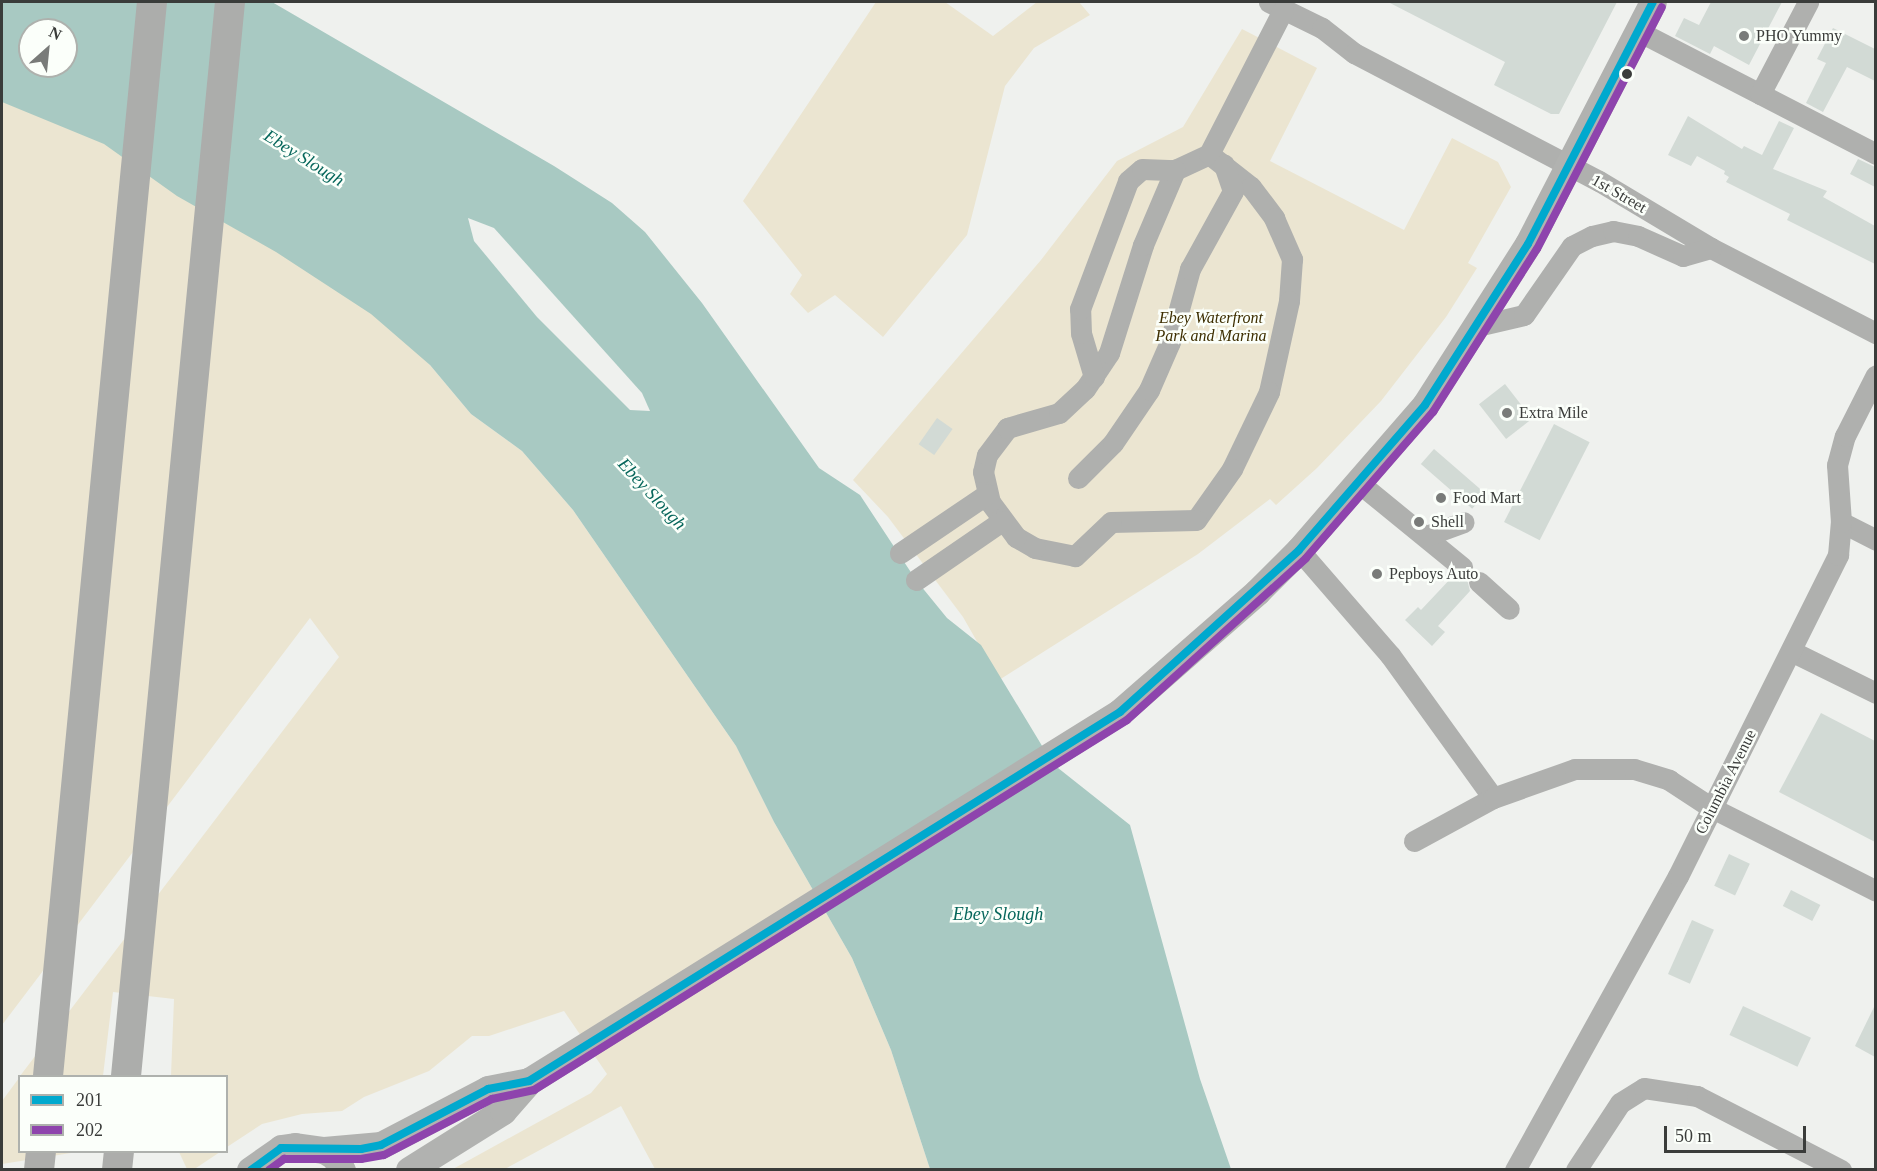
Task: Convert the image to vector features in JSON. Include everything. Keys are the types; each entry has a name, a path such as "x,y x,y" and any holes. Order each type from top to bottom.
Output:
{"highway":[{"path":"48,1075 152,2"},
{"path":"126,1075 230,2"},
{"path":"117,1170 119,1153"}],"main road":[{"path":"409,1170 502,1111 529,1081 1120,712 1299,550 1425,405 1477,326 1528,244 1653,2"},
{"path":"259,1166 281,1148 295,1146 333,1160 381,1145 488,1089 529,1081"}],"street":[{"path":"1760,94 1808,2"},
{"path":"1078,478 1113,443 1149,390 1170,342 1190,269 1233,191 1216,159 1276,6"},
{"name":"1st Street","path":"1276,6 1322,28 1354,53 1569,166 1711,248 1875,333"},
{"path":"1638,31 1875,154"},
{"path":"1094,377 1081,333 1080,309 1119,202 1134,171 1175,170 1216,159"},
{"path":"1175,170 1143,245 1108,353 1094,377 1072,404 1059,413 1007,428 987,455 983,472 987,494 1002,521 1016,537 1035,548 1075,556 1111,522 1196,520 1232,469 1274,381 1292,259 1274,218 1251,187 1216,159"},
{"path":"1477,326 1524,315 1572,246 1592,236 1613,231 1638,236 1683,256 1711,248"},
{"name":"Columbia Avenue","path":"1515,1170 1712,808 1793,652 1838,555 1841,522 1837,465 1845,436 1875,375"},
{"path":"1359,483 1462,567"},
{"path":"900,553 987,494"},
{"path":"916,580 1002,521"},
{"path":"1426,536 1464,522"},
{"path":"1841,522 1875,540"},
{"path":"1299,550 1390,656 1493,798"},
{"path":"1479,582 1509,609"},
{"path":"1793,652 1875,693"},
{"path":"1414,842 1493,798 1575,769 1634,769 1669,780 1712,808 1875,891"},
{"path":"1576,1170 1620,1103 1644,1088 1697,1096 1841,1170"}],"green space":[{"path":"876,2 945,2 993,36 1037,2 1079,2 1090,15 1034,48 1005,86 967,235 883,337 835,295 808,313 790,294 802,275 743,201"},
{"name":"Ebey Waterfront Park and Marina","path":"1242,29 1317,68 1270,161 1404,230 1452,138 1498,162 1511,187 1468,263 1477,268 1446,317 1381,401 1317,468 1276,505 1270,499 1198,554 999,680 963,617 888,517 853,480 1041,260 1117,161 1183,127"},
{"path":"2,76 345,279 430,365 471,414 522,451 573,510 736,746 774,822 852,958 891,1050 930,1169 655,1169 621,1106 505,1169 453,1169 591,1093 607,1074 564,1011 489,1036 472,1036 429,1071 364,1097 342,1111 302,1114 262,1124 228,1146 228,1075 171,1075 174,999 113,992 103,1075 21,1075 339,657 310,618 2,1025"},
{"path":"18,1079 18,1153 71,1153 2,1164 2,1101"},
{"path":"179,1153 218,1153 193,1170 187,1169"}],"water":[{"name":"Ebey Slough","path":"2,2 272,2 554,166 612,203 645,232 702,303 819,468 860,495 916,580 947,618 981,645 1053,764 1130,825 1200,1079 1231,1169 930,1169 891,1050 852,958 774,822 736,746 573,510 522,451 471,414 430,365 371,314 276,252 177,196 104,144 2,102"}],"pier":[{"path":"468,218 494,228 642,393 650,411 630,410 537,317 474,241"}],"building":[{"path":"1388,2 1617,2 1559,114 1551,114 1494,85 1505,62"},
{"path":"1711,2 1782,2 1749,65 1714,46 1710,54 1675,36 1684,18 1699,25"},
{"path":"1833,28 1875,49 1875,81 1847,67 1823,112 1806,103 1826,63 1817,59"},
{"path":"1688,116 1742,149 1744,146 1762,155 1779,121 1794,128 1773,169 1827,191 1823,197 1875,226 1875,264 1787,220 1790,214 1726,182 1729,177 1724,174 1725,171 1697,156 1691,166 1668,155"},
{"path":"1858,159 1875,167 1875,187 1850,174"},
{"path":"1505,384 1532,419 1506,439 1479,404"},
{"path":"937,418 953,429 934,455 919,444"},
{"path":"1554,424 1590,442 1540,540 1504,522"},
{"path":"1434,449 1485,494 1472,509 1421,464"},
{"path":"1453,576 1467,579 1470,591 1438,626 1445,632 1432,646 1405,620 1418,607 1421,610"},
{"path":"1821,713 1875,741 1875,842 1779,792"},
{"path":"1729,854 1750,864 1735,895 1714,886"},
{"path":"1791,890 1820,905 1812,921 1783,906"},
{"path":"1692,920 1714,930 1690,984 1668,974"},
{"path":"1875,1005 1875,1057 1855,1046"},
{"path":"1743,1006 1811,1038 1797,1067 1729,1035"}],"transit line":[{"name":"201","path":"251,1170 281,1148 361,1149 381,1145 488,1089 529,1081 1120,712 1299,550 1425,405 1528,244 1653,2"},
{"name":"202","path":"269,1170 284,1159 361,1159 384,1155 492,1099 534,1090 1127,720 1306,558 1433,412 1537,249 1662,7"}],"place":[{"name":"PHO Yummy","path":"1744,36"},
{"name":"Extra Mile","path":"1507,413"},
{"name":"Food Mart","path":"1441,498"},
{"name":"Shell","path":"1419,522"},
{"name":"Pepboys Auto","path":"1377,574"}]}
